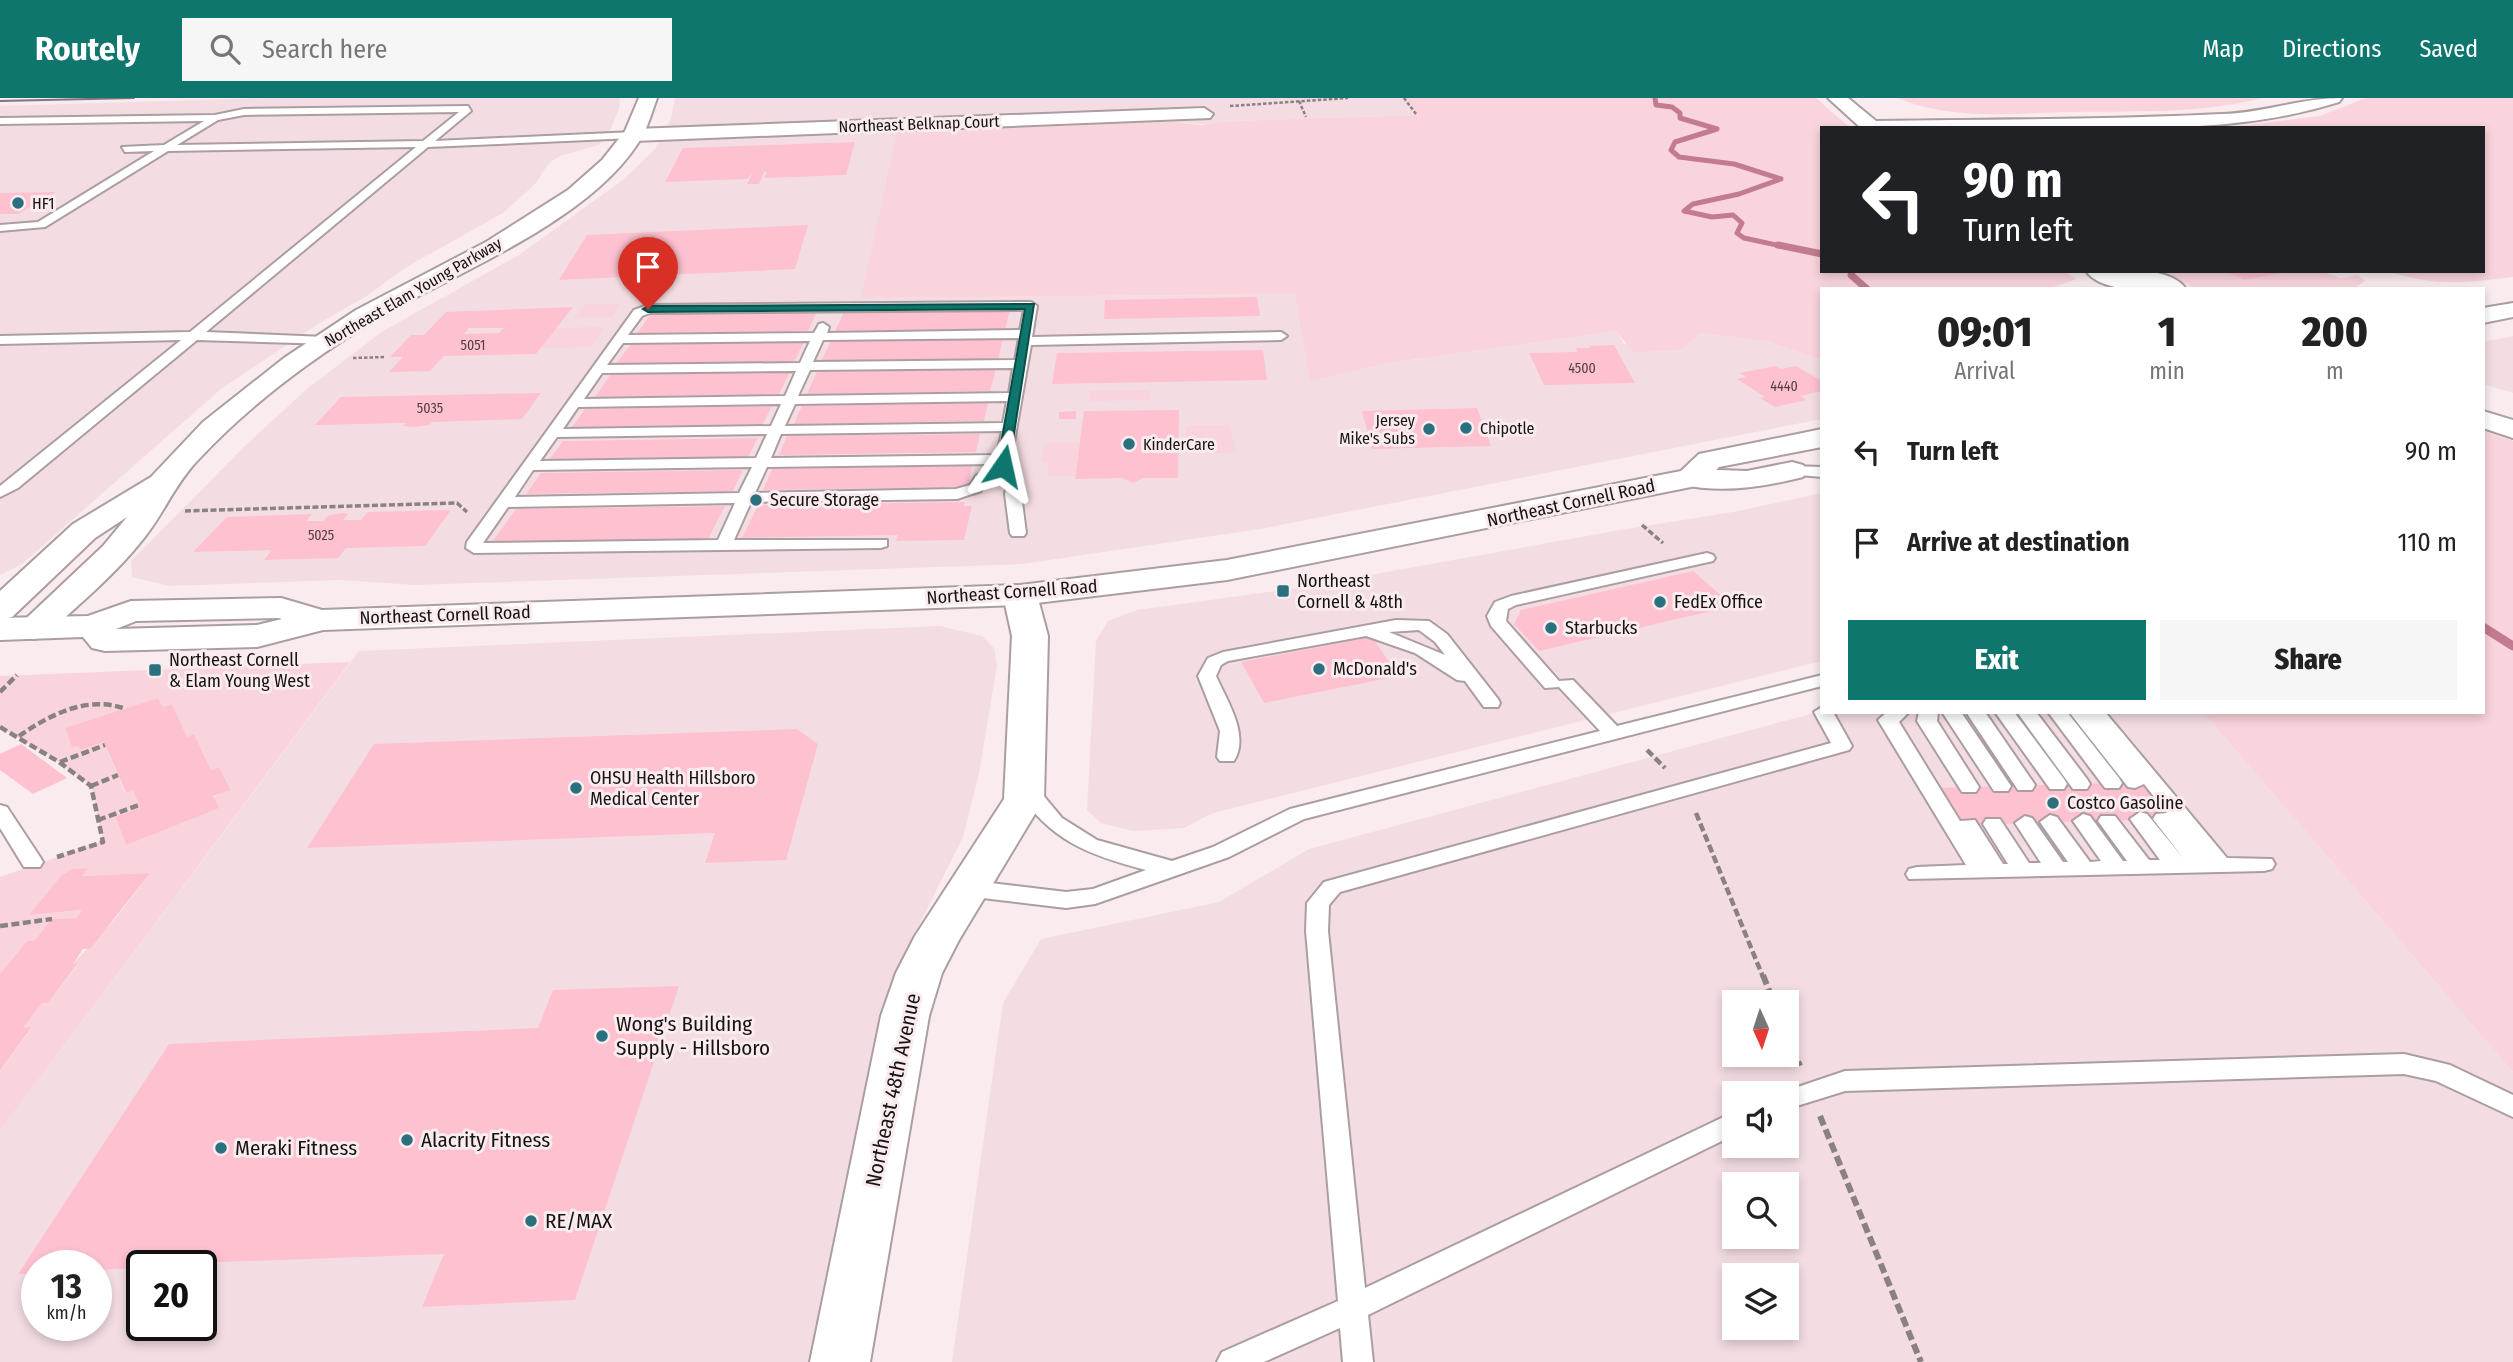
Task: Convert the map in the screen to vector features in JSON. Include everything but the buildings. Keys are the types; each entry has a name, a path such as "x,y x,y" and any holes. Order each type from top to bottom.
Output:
{"main road":[{"name":"Northeast Elam Young Parkway","path":"164,480 224,420 325,341 555,208 608,167 634,135 648,98"},
{"path":"1836,98 1880,125 2224,120 2287,112 2333,98"},
{"path":"1857,98 1880,125"},
{"path":"2062,124 2209,114 2264,108 2301,98"},
{"name":"Northeast Belknap Court","path":"634,135 1205,114"},
{"path":"2102,273 2133,287"},
{"path":"2138,273 2169,287"},
{"path":"2485,316 2513,310"},
{"path":"2485,403 2513,412"},
{"path":"2485,420 2513,429"},
{"name":"Northeast Cornell Road","path":"1691,478 1709,460 1820,438"},
{"name":"Northeast Cornell Road","path":"17,629 93,626 105,640 257,636 323,620 1020,595 1227,570 1691,478 1747,480 1807,471"},
{"path":"0,610 84,531 164,480"},
{"path":"17,629 135,529 164,480"},
{"name":"Northeast 48th Avenue","path":"840,1362 905,1016 919,973 966,888 1018,813 1026,788 1030,636 1020,595"}],"lane":[{"path":"0,121 215,118 244,112 468,109 13,485 0,492"},
{"path":"0,228 41,225 215,118"},
{"path":"125,149 426,144 634,135"},
{"path":"881,543 474,548 475,542 597,369 638,313 648,309 1031,306 1003,462 1015,484 1013,494 1018,533"},
{"path":"723,546 832,307"},
{"path":"0,340 195,335 325,341"},
{"path":"619,339 1281,336"},
{"path":"597,369 1022,364"},
{"path":"573,403 1016,397"},
{"path":"552,433 1010,426"},
{"path":"528,466 1003,462"},
{"path":"503,502 957,494 976,488 981,478 1003,462"},
{"path":"1623,731 1559,684 1497,622 1496,615 1501,606 1511,601 1707,558"},
{"path":"1227,757 1230,730 1207,676 1214,662 1223,657 1360,632 1410,624 1430,629 1441,638 1492,704 1443,661 1396,638 1360,632"},
{"path":"966,888 1066,900 1095,896 1221,852 1297,814 1815,682 1820,703"},
{"path":"1358,1362 1317,932 1318,903 1332,887 1356,878 1842,746 1824,714"},
{"path":"1897,714 1888,720 1989,872"},
{"path":"1912,714 1905,722 1945,788"},
{"path":"1929,714 1927,721 1969,787"},
{"path":"1952,714 2001,786"},
{"path":"1976,714 2025,785"},
{"path":"2005,714 2057,785"},
{"path":"2028,714 2080,784"},
{"path":"2059,714 2112,783"},
{"path":"2080,714 2135,782"},
{"path":"2097,714 2211,866"},
{"path":"1026,788 1040,810 1073,838 1114,855 1174,869"},
{"path":"0,812 42,861"},
{"path":"2140,819 2177,867"},
{"path":"2163,819 2211,866"},
{"path":"2083,821 2117,868"},
{"path":"2108,821 2144,868"},
{"path":"2050,822 2084,869"},
{"path":"2025,823 2057,870"},
{"path":"1993,824 2023,871"},
{"path":"1968,825 1989,872"},
{"path":"1917,874 2264,864"},
{"path":"1799,1095 1845,1080 2404,1064 2441,1072 2513,1107"},
{"path":"1233,1362 1353,1308 1722,1129"}],"path":[{"path":"1246,98 1249,103"},
{"path":"1230,106 1348,98"},
{"path":"1404,98 1416,114"},
{"path":"1299,101 1306,117"},
{"path":"350,358 386,357"},
{"path":"174,511 457,503 474,521"},
{"path":"1642,525 1657,538"},
{"path":"0,692 17,675"},
{"path":"19,736 50,717 71,710 95,705 119,705 126,709"},
{"path":"0,727 19,736 91,786 103,842 42,861"},
{"path":"1623,731 1682,790 1695,810 1769,990"},
{"path":"59,762 105,745"},
{"path":"91,786 118,775"},
{"path":"98,820 139,805"},
{"path":"0,926 52,919"},
{"path":"1799,1097 1921,1362"}],"shaded area":[{"path":"265,98 620,98 619,109 611,128 599,145 560,156 549,163 535,184 503,213 405,268 365,297 323,321 221,389 22,564 0,575 0,106"},
{"path":"675,98 1406,98 1418,115 1234,121 1214,125 1172,122 861,298 1296,294 1310,380 1389,363 1616,331 1624,344 1681,350 1700,333 1765,341 1820,359 1820,419 1260,529 1022,564 415,585 339,580 169,586 132,577 131,561 248,443 308,388 383,331 519,255 624,179 655,149 671,119"},
{"path":"1406,98 1816,98 1848,126 1820,126 1820,273 2066,273 2077,279 2053,287 1820,287 1820,359 1765,341 1700,333 1681,350 1633,352 1616,331 1389,363 1310,381 1295,294 861,298 897,132 1172,122 1202,125 1234,121 1418,115"},
{"path":"1898,98 2262,98 2191,109 1982,114 1939,110"},
{"path":"2366,98 2513,98 2513,277 2436,282 2394,273 2485,273 2485,126 2240,126 2320,116"},
{"path":"2161,273 2228,273 2244,280 2278,273 2326,273 2340,278 2358,275 2365,281 2356,287 2193,287"},
{"path":"585,304 621,304 612,317 574,318"},
{"path":"604,327 591,347 536,348 552,328"},
{"path":"2513,336 2513,393 2485,385 2485,342"},
{"path":"1150,390 1150,400 1090,401 1090,391"},
{"path":"1192,425 1229,425 1236,450 1232,453 1186,453 1186,428"},
{"path":"2485,432 2513,441 2513,1072 2205,714 2485,714"},
{"path":"1079,442 1075,476 1047,476 1049,463 1042,462 1045,443"},
{"path":"1820,493 1820,661 1213,813 1184,828 1133,831 1101,823 1087,810 1096,641 1108,621 1137,610 1297,588 1733,512"},
{"path":"940,626 982,636 994,648 997,665 979,773 963,837 903,957 883,1011 810,1362 0,1362 0,1131 359,651"},
{"path":"350,662 0,1131 0,1070 32,1028 23,1028 42,1003 48,1003 78,964 73,964 115,919 150,873 82,876 87,868 72,869 30,915 82,910 76,918 52,919 34,941 27,941 0,974 0,877 103,841 91,786 59,762 0,727 0,676","holes":["158,698 163,707 172,704 187,737 194,734 211,770 219,767 231,789 126,845 115,818 140,808 133,790 125,793 104,742 80,750 78,746 72,747 65,729"]},
{"path":"1820,712 1820,714 2205,714 2513,1072 2513,1362 952,1362 1003,1003 1041,939 1219,902 1309,849"}],"waterway":[{"path":"1655,98 1656,105 1672,107 1680,113 1680,118 1717,129 1675,142 1671,150 1679,157 1734,164 1781,179 1739,194 1693,204 1684,211 1712,217 1733,215 1742,223 1737,233 1744,238 1786,247"},
{"path":"1778,245 1820,254"},
{"path":"1852,273 1865,287"},
{"path":"2485,628 2513,646"}],"tram line":[{"path":"0,101 134,98"}],"place":[{"name":"HF1","path":"18,203"},
{"name":"Chipotle","path":"1466,428"},
{"name":"Jersey Mike's Subs","path":"1429,429"},
{"name":"KinderCare","path":"1129,444"},
{"name":"Secure Storage","path":"756,500"},
{"name":"Northeast Cornell & 48th","path":"1283,591"},
{"name":"FedEx Office","path":"1660,602"},
{"name":"Starbucks","path":"1551,628"},
{"name":"McDonald's","path":"1319,669"},
{"name":"Northeast Cornell & Elam Young West","path":"155,670"},
{"name":"OHSU Health Hillsboro Medical Center","path":"576,788"},
{"name":"Costco Gasoline","path":"2053,803"},
{"name":"Wong's Building Supply - Hillsboro","path":"602,1036"},
{"name":"Alacrity Fitness","path":"407,1140"},
{"name":"Meraki Fitness","path":"221,1148"},
{"name":"RE/MAX","path":"531,1221"}],"route":[{"path":"648,309 1031,306 1003,466"}]}
